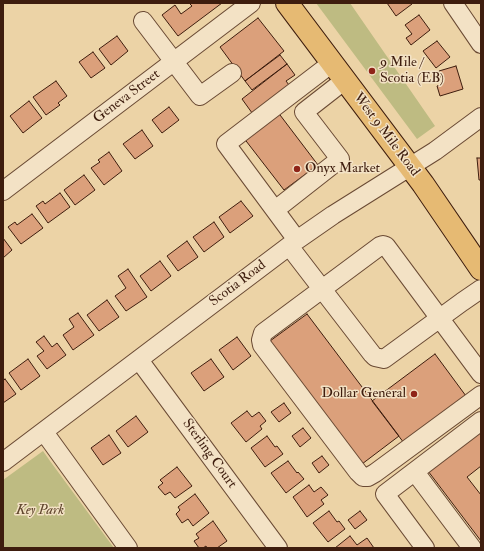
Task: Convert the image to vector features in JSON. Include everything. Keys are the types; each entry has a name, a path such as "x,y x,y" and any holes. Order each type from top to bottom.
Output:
{"main road":[{"name":"West 9 Mile Road","path":"287,3 445,214 481,269"}],"street":[{"name":"Geneva Street","path":"3,191 251,3"},
{"path":"453,3 481,44"},
{"path":"143,21 200,96 232,73"},
{"path":"332,63 226,144 274,210 322,288 375,357 384,359 481,289"},
{"path":"274,210 340,159 304,112 345,80"},
{"name":"Scotia Road","path":"3,462 293,243 333,215 435,151 481,117"},
{"path":"481,374 386,246 380,246 262,333 262,345 361,476 368,477 375,473 481,395"},
{"name":"Sterling Court","path":"139,360 278,548"},
{"path":"425,548 384,494 481,421"},
{"path":"44,432 128,548"},
{"path":"415,472 472,548"}],"green space":[{"path":"316,3 350,3 435,126 417,139"},
{"name":"Key Park","path":"43,451 114,548 3,548 3,480"}],"building":[{"path":"189,3 222,3 178,36 162,15 175,5 181,14 192,6"},
{"path":"387,3 411,3 412,4 396,16"},
{"path":"419,15 430,30 411,45 406,38 412,34 405,25"},
{"path":"258,18 284,51 245,81 220,47"},
{"path":"117,36 128,51 111,65 99,49"},
{"path":"437,41 450,57 436,68 423,51"},
{"path":"93,52 105,68 91,78 79,62"},
{"path":"280,55 287,64 252,90 245,81"},
{"path":"287,64 295,75 286,81 292,89 255,117 242,99"},
{"path":"456,66 463,89 440,96 437,86 443,84 439,71"},
{"path":"56,81 67,96 58,103 60,105 46,115 33,97"},
{"path":"29,101 42,118 23,133 10,116"},
{"path":"169,107 179,120 162,133 152,120"},
{"path":"277,111 318,165 284,190 243,137"},
{"path":"142,130 153,146 135,159 123,144"},
{"path":"109,152 122,171 104,185 91,168 100,162 98,160"},
{"path":"477,158 481,158 481,180 479,180"},
{"path":"84,175 95,190 75,205 64,190"},
{"path":"60,193 70,207 48,223 36,206 43,201 45,204"},
{"path":"241,201 253,216 230,233 219,217"},
{"path":"32,214 43,228 21,244 8,227 15,222 17,225"},
{"path":"214,222 224,237 204,252 193,237"},
{"path":"3,238 12,250 3,258"},
{"path":"187,241 198,257 178,271 167,256"},
{"path":"160,261 171,276 151,291 140,276"},
{"path":"128,269 147,297 126,311 115,296 126,288 118,276"},
{"path":"107,300 119,317 99,331 87,315"},
{"path":"78,313 94,335 73,350 63,335 74,327 69,319"},
{"path":"307,314 399,436 362,464 270,341"},
{"path":"44,336 52,347 57,343 66,355 47,369 37,356 44,351 36,342"},
{"path":"237,337 251,356 233,370 219,350"},
{"path":"435,354 466,396 404,443 372,401"},
{"path":"28,359 40,376 21,390 9,373"},
{"path":"211,359 224,377 204,391 191,373"},
{"path":"5,379 16,394 3,403 3,381"},
{"path":"284,403 291,413 279,422 271,412"},
{"path":"247,411 252,417 259,412 266,421 260,426 262,429 246,442 231,423"},
{"path":"136,416 148,432 128,447 116,431"},
{"path":"303,428 311,438 300,447 292,436"},
{"path":"481,432 481,466 467,477 481,495 481,541 428,471"},
{"path":"109,435 121,453 103,465 91,448"},
{"path":"267,436 275,447 277,446 283,454 265,467 251,448"},
{"path":"322,456 329,465 319,473 312,463"},
{"path":"288,461 297,473 298,472 304,479 286,493 271,473"},
{"path":"177,467 192,486 175,498 170,492 165,495 158,487 163,483 160,480"},
{"path":"309,485 314,492 321,487 328,495 321,500 324,504 307,517 293,497"},
{"path":"195,494 209,513 193,526 188,519 182,523 176,514 180,510 178,507"},
{"path":"329,511 337,522 339,521 345,529 328,542 313,523"},
{"path":"360,511 367,520 355,529 348,520"},
{"path":"213,521 227,541 217,548 207,548 206,546 199,548 194,541 199,538 196,534"},
{"path":"350,536 357,545 367,538 374,548 335,548"}],"place":[{"name":"9 Mile / Scotia (EB)","path":"372,71"},
{"name":"Onyx Market","path":"297,169"},
{"name":"Dollar General","path":"414,394"}]}
